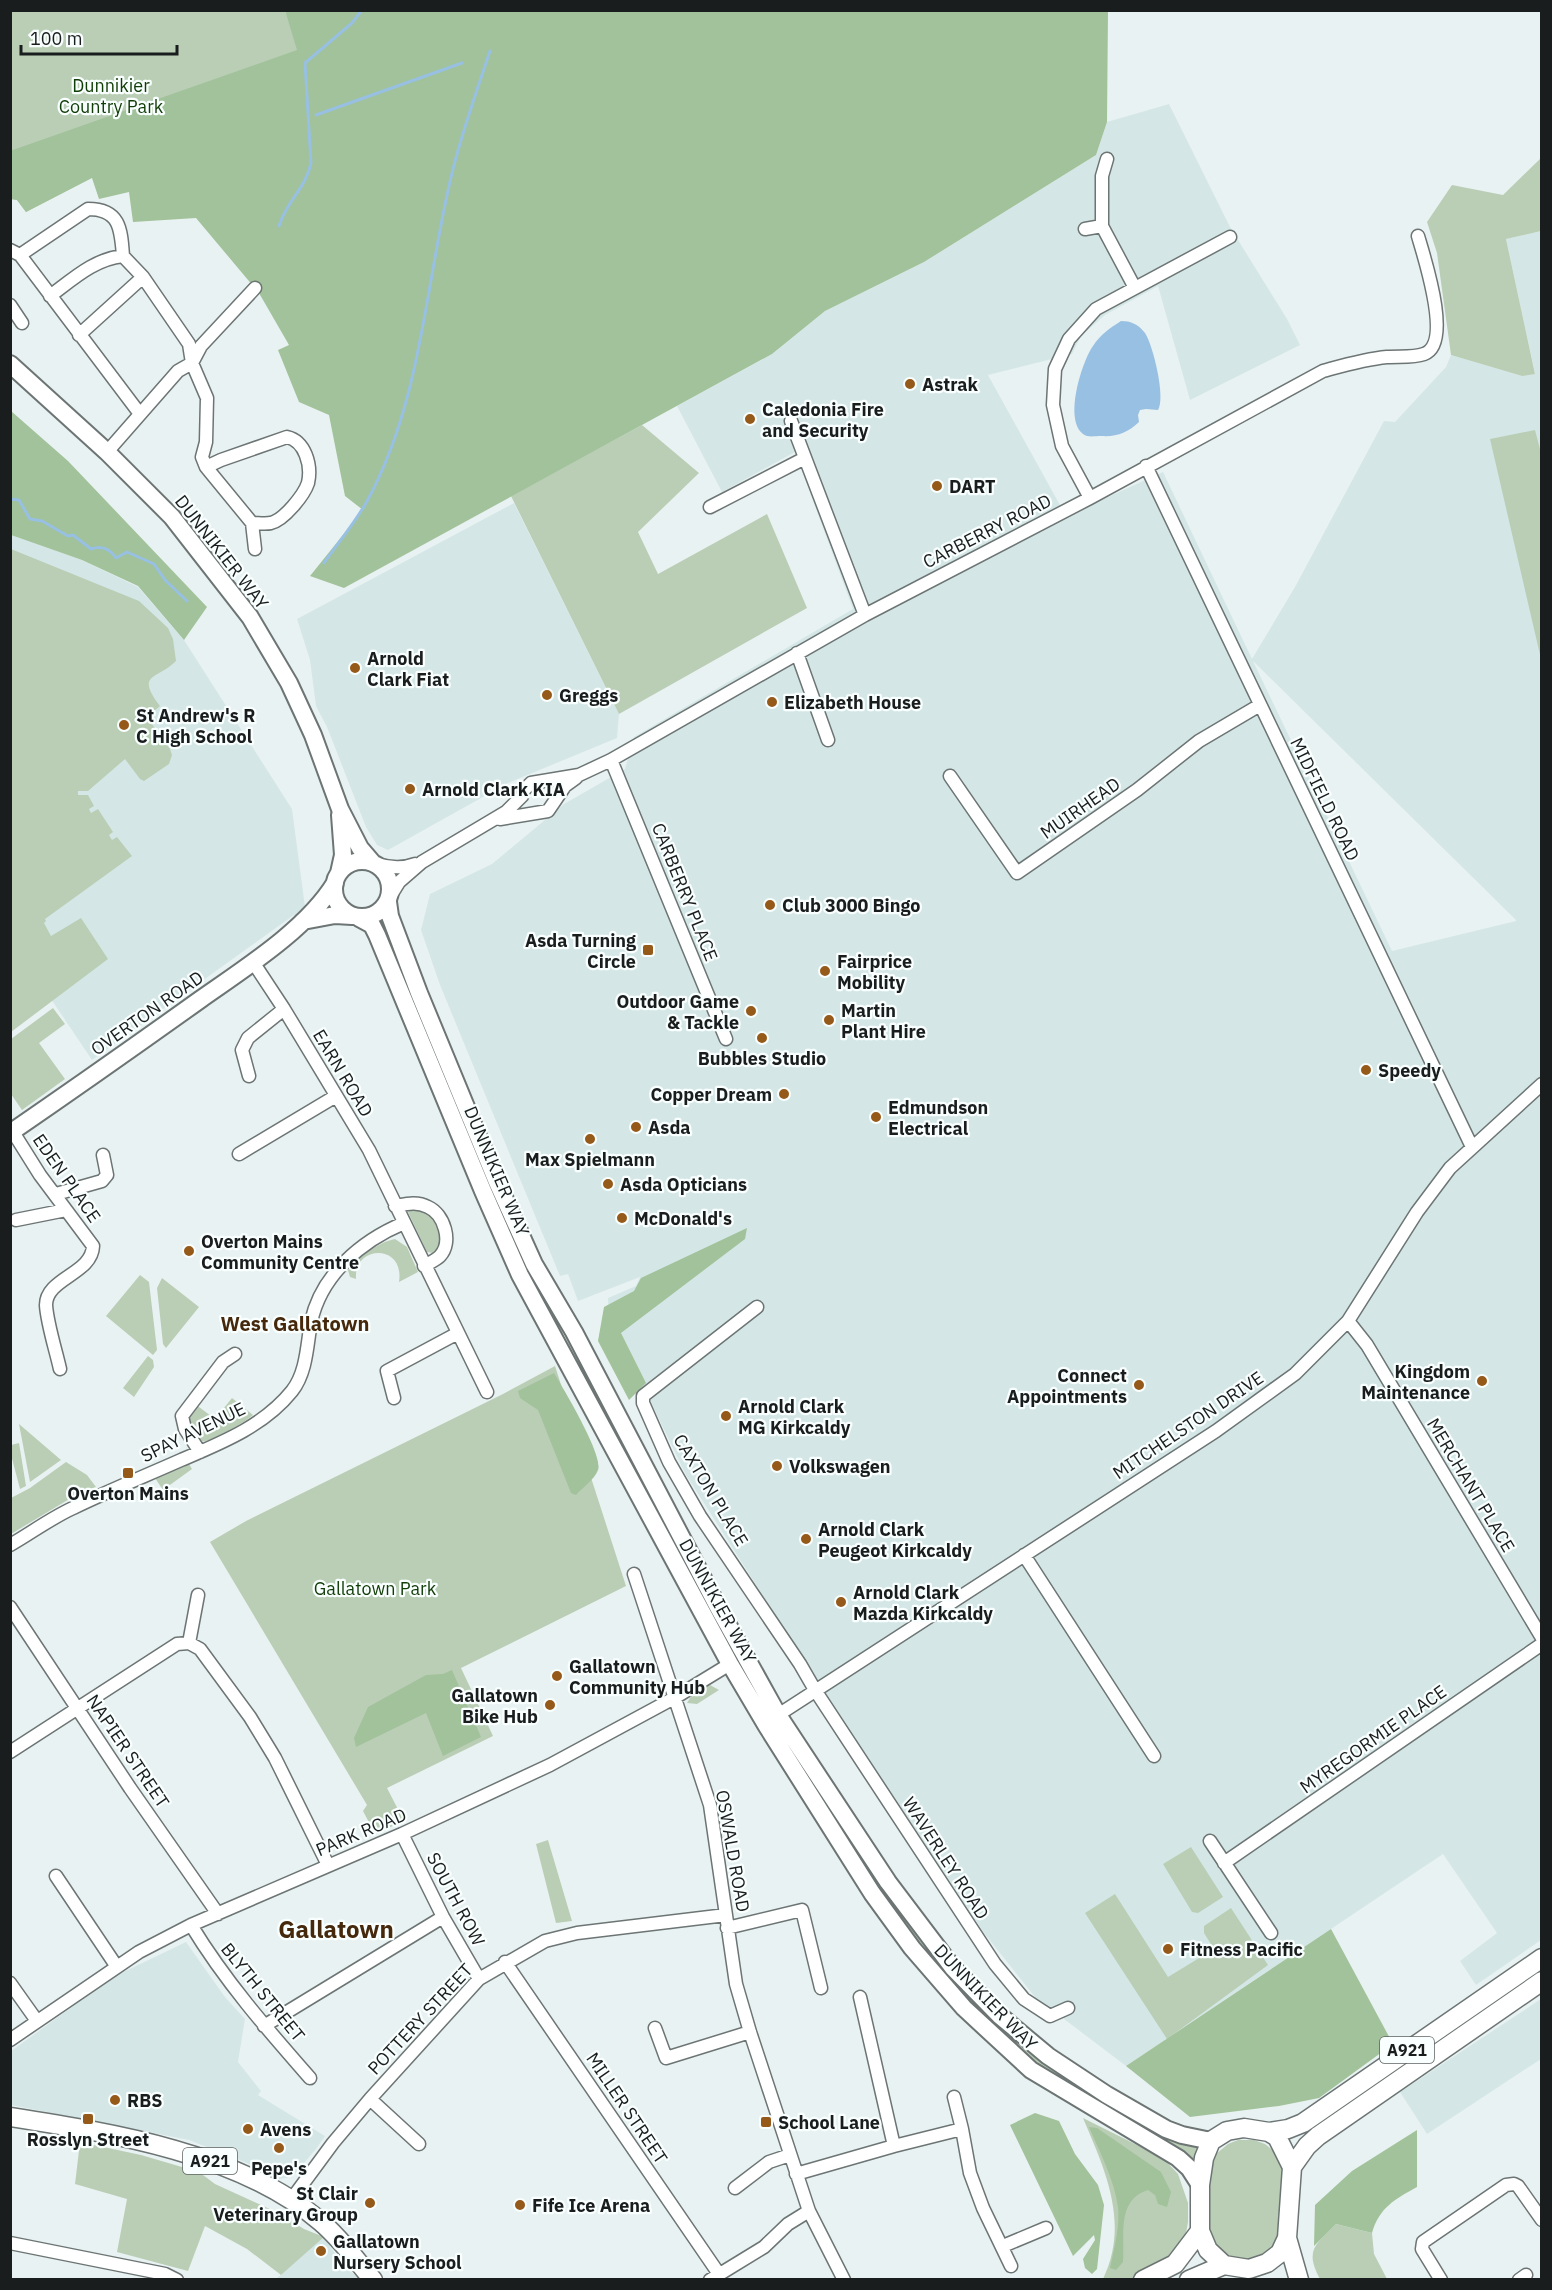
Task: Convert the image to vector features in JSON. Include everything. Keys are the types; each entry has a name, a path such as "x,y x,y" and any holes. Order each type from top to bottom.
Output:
{"main road":[{"name":"DUNNIKIER WAY","path":"10,364 107,452 172,517 250,617 289,683 313,735 340,809 360,848 374,863"},
{"name":"DUNNIKIER WAY","path":"337,878 343,855 340,809"},
{"path":"354,862 374,863 388,877 389,898 376,914 355,917 339,906 334,891 337,878 354,862"},
{"name":"OVERTON ROAD","path":"12,1132 253,962 303,921 327,896 337,878"},
{"name":"DUNNIKIER WAY","path":"389,898 390,916 399,943 497,1182 534,1264 574,1332 718,1607 778,1715 888,1882 952,1968 999,2015 1048,2056 1107,2095 1166,2129 1211,2141"},
{"name":"OVERTON ROAD","path":"303,921 335,915 355,917"},
{"name":"DUNNIKIER WAY","path":"355,917 372,925 377,935 520,1275 730,1664 872,1893 905,1939 964,2008 1030,2070 1178,2158 1189,2168 1200,2185"},
{"path":"718,1607 736,1653 736,1659 730,1664"},
{"path":"778,1715 775,1721 778,1732 801,1780"},
{"name":"A921","path":"1211,2141 1227,2131 1244,2128 1269,2132 1288,2129 1303,2123 1542,1958"},
{"name":"A921","path":"1292,2167 1307,2146 1318,2136 1542,1981"},
{"name":"A921","path":"10,2117 67,2126 187,2153 256,2182 291,2200 321,2222 373,2280"},
{"path":"1269,2132 1277,2137 1292,2167 1287,2238 1299,2280"},
{"path":"1211,2141 1204,2158 1200,2185 1200,2231 1208,2250 1224,2265 1255,2275 1280,2253 1287,2238"},
{"path":"1143,2280 1175,2264 1200,2231"},
{"path":"1189,2280 1224,2265"}],"street":[{"path":"1107,159 1102,176 1102,226 1135,288"},
{"path":"140,414 50,296 14,253 88,209 110,213 116,218 122,235 123,256 143,277 189,344 192,363 207,398 206,442 202,457 206,467 252,523 255,549"},
{"path":"1085,229 1102,226"},
{"name":"CARBERRY ROAD","path":"374,863 406,868 422,862 494,821 508,816 543,814 548,811 565,786 579,775 611,760 865,615 1090,498 1323,371 1358,361 1425,354 1435,343 1437,328 1433,291 1418,236"},
{"path":"1090,498 1062,446 1053,405 1055,369 1069,339 1096,309 1230,237"},
{"path":"50,296 94,264 108,257 123,256"},
{"path":"79,335 143,277"},
{"path":"107,452 178,371 192,363 201,346 255,288"},
{"path":"10,306 22,323"},
{"path":"791,421 865,615"},
{"path":"206,467 264,444 287,437 296,439 306,454 309,474 307,485 281,519 270,523 252,523"},
{"path":"710,507 805,458"},
{"name":"MIDFIELD ROAD","path":"1146,466 1472,1147"},
{"path":"797,653 828,740"},
{"name":"MUIRHEAD","path":"950,776 1017,873 1137,790 1199,741 1260,705"},
{"name":"CARBERRY PLACE","path":"611,760 726,1039"},
{"name":"CARBERRY ROAD","path":"494,821 522,796 523,791 531,783 579,775"},
{"path":"541,781 551,787 555,799"},
{"path":"522,796 524,806 532,813"},
{"name":"CARBERRY ROAD","path":"389,898 399,882 422,862"},
{"name":"EARN ROAD","path":"253,962 369,1150 487,1392"},
{"path":"249,1076 242,1050 248,1038 284,1009"},
{"name":"MITCHELSTON DRIVE","path":"778,1715 1216,1431 1295,1374 1348,1321 1417,1212 1450,1168 1542,1084"},
{"path":"239,1154 336,1096"},
{"name":"EDEN PLACE","path":"12,1132 40,1175 93,1246 89,1257 74,1275 54,1287 46,1303 60,1369"},
{"path":"56,1194 102,1181 107,1175 103,1155"},
{"path":"395,1206 415,1203 427,1206 438,1214 446,1240 440,1256 424,1266"},
{"path":"16,1220 66,1210"},
{"name":"SPAY AVENUE","path":"10,1545 71,1509 234,1436 269,1414 294,1388 304,1364 312,1320 322,1290 334,1273 348,1258 376,1238 404,1223"},
{"name":"CAXTON PLACE","path":"757,1307 643,1396 643,1403 669,1462 700,1516 800,1664 815,1690"},
{"name":"MERCHANT PLACE","path":"1348,1321 1371,1352 1542,1638"},
{"path":"394,1398 387,1371 458,1334"},
{"path":"200,1452 185,1429 182,1416 223,1362 235,1354"},
{"path":"1024,1555 1154,1756"},
{"name":"OSWALD ROAD","path":"634,1574 710,1805 736,1984 750,2032 809,2211 844,2280"},
{"path":"189,1643 198,1595"},
{"name":"NAPIER STREET","path":"10,1607 218,1914"},
{"path":"10,1752 177,1644 189,1643 200,1649 250,1717 275,1758 328,1865"},
{"name":"MYREGORMIE PLACE","path":"1224,1863 1542,1644"},
{"name":"PARK ROAD","path":"10,2040 139,1952 192,1925 402,1834 550,1765 676,1697 730,1664"},
{"name":"WAVERLEY ROAD","path":"815,1690 994,1964 1024,1999 1050,2016 1068,2008"},
{"name":"SOUTH ROW","path":"402,1834 444,1917 479,1979"},
{"path":"1210,1841 1271,1933"},
{"path":"56,1876 117,1967"},
{"name":"OSWALD ROAD","path":"727,1928 802,1910 821,1988"},
{"name":"POTTERY STREET","path":"291,2200 333,2143 370,2099 479,1979 545,1941 577,1933 726,1915"},
{"path":"264,2026 444,1917"},
{"name":"BLYTH STREET","path":"192,1925 214,1962 264,2026 310,2078"},
{"name":"MILLER STREET","path":"505,1962 715,2277"},
{"path":"10,1983 37,2021"},
{"path":"860,1997 894,2146"},
{"path":"656,2028 666,2058 750,2032"},
{"path":"954,2097 970,2173 983,2208 1011,2266"},
{"path":"370,2099 419,2144"},
{"path":"796,2174 962,2128"},
{"path":"735,2188 770,2162 790,2155"},
{"path":"1441,2280 1424,2254 1423,2242 1506,2185 1518,2186 1542,2220"},
{"path":"715,2277 764,2247 788,2224 809,2211"},
{"path":"1003,2246 1046,2228"},
{"path":"10,2243 165,2274 177,2280"}],"shaded area":[{"path":"1169,104 1230,227 1287,319 1300,345 1190,400 1158,286 1105,315 1081,336 1072,354 988,375 1066,516 1163,472 1252,659 1295,587 1384,421 1395,422 1446,367 1451,355 1522,376 1535,373 1506,239 1541,231 1541,1940 1476,1985 1460,1961 1497,1933 1443,1854 1126,2066 1035,1997 984,1933 813,1674 686,1475 654,1409 635,1381 609,1329 608,1298 636,1286 640,1277 578,1301 568,1274 560,1276 440,985 421,930 430,894 492,864 564,804 625,769 634,737 853,609 795,452 722,492 677,406 772,354 825,311 924,262 1096,155 1107,122","holes":["1253,661 1516,920 1392,951"]},
{"path":"514,503 619,714 617,738 508,783 388,850 377,845 366,827 327,727 316,706 310,660 297,619"},
{"name":"St Andrew's R C High School","path":"11,535 82,560 138,587 184,640 292,809 305,907 92,1060 53,1002 11,956"},
{"path":"186,1942 225,1997 245,2019 238,2062 261,2091 258,2095 325,2136 292,2177 279,2179 247,2163 189,2140 11,2105 11,2051 115,1976"},
{"path":"1541,1999 1541,2059 1427,2134 1400,2092"},
{"name":"Gallatown Nursery School","path":"324,2237 342,2265 360,2279 276,2279"}],"green space":[{"name":"Dunnikier Country Park","path":"10,11 285,11 309,84 91,178 26,212 17,200 11,199"},
{"path":"285,11 1108,11 1107,122 1096,155 924,262 825,311 772,354 344,588 310,576 363,510 345,496 329,415 299,402 278,350 289,345 259,293 196,218 133,222 129,192 99,199 92,178 26,212 17,200 11,199 10,151 297,50"},
{"path":"1541,158 1541,231 1506,239 1535,374 1522,376 1451,355 1437,253 1427,222 1452,185 1503,195"},
{"path":"11,411 68,461 207,607 184,640 138,586 82,560 11,535"},
{"path":"642,425 699,473 638,532 658,574 767,514 807,608 619,714 511,496"},
{"path":"1535,430 1542,457 1541,659 1490,439"},
{"path":"11,549 139,601 168,628 173,639 176,661 151,678 149,682 149,688 160,706 147,717 170,749 172,755 169,764 144,781 125,759 88,791 78,791 78,795 88,795 94,806 89,809 91,813 98,809 113,832 109,835 112,840 117,837 132,856 45,919 44,923 51,936 81,918 108,959 11,1032"},
{"path":"53,1008 65,1024 39,1043 65,1079 22,1110 11,1094 11,1039"},
{"path":"411,1209 427,1213 440,1225 443,1237 438,1251 427,1252 408,1212"},
{"path":"747,1228 745,1239 621,1333 646,1383 629,1400 598,1341 604,1307 634,1291 641,1278"},
{"path":"395,1239 407,1247 418,1272 399,1282 399,1269 394,1260 379,1253 362,1260 357,1268 356,1279 350,1277 348,1270 357,1260 376,1247"},
{"path":"140,1275 149,1282 157,1350 153,1355 106,1316"},
{"path":"162,1278 199,1307 166,1348 163,1344 157,1288"},
{"path":"148,1356 153,1360 154,1367 134,1397 123,1388"},
{"path":"584,1360 658,1501 677,1546 725,1639 723,1640 578,1363"},
{"name":"Gallatown Park","path":"555,1366 626,1586 461,1668 493,1736 387,1788 404,1821 375,1834 363,1811 367,1805 210,1542 246,1521"},
{"path":"554,1373 582,1422 598,1462 596,1473 576,1495 571,1493 538,1410 520,1398 518,1391"},
{"path":"232,1398 253,1415 218,1436 198,1442 187,1420 195,1404 215,1419"},
{"path":"19,1424 61,1460 30,1482"},
{"path":"19,1443 26,1486 20,1489 10,1451 11,1445"},
{"path":"66,1462 87,1475 96,1487 71,1498 11,1534 11,1498 30,1488"},
{"path":"189,1464 192,1469 163,1490 155,1478"},
{"path":"452,1670 481,1737 443,1756 426,1713 356,1747 354,1738 368,1707 426,1675 443,1674"},
{"path":"710,1685 719,1690 697,1704 687,1703 693,1693"},
{"path":"548,1840 572,1921 556,1923 536,1844"},
{"path":"1191,1847 1223,1897 1198,1913 1192,1912 1163,1864"},
{"path":"860,1852 908,1923 942,1966 1078,2086 1160,2135 1158,2141 1057,2079 987,2021 914,1943 856,1855"},
{"path":"1115,1894 1168,1977 1214,1949 1204,1933 1204,1926 1231,1908 1268,1965 1167,2039 1085,1913"},
{"path":"1331,1929 1393,2044 1319,2098 1279,2106 1190,2117 1126,2066"},
{"path":"1035,2113 1059,2121 1075,2154 1098,2185 1104,2205 1097,2269 1092,2274 1085,2268 1083,2259 1095,2240 1094,2235 1073,2256 1010,2125"},
{"path":"1083,2118 1163,2158 1178,2174 1188,2203 1185,2239 1166,2264 1131,2279 1103,2279 1111,2258 1114,2217 1106,2177"},
{"path":"1089,2127 1097,2128 1161,2172 1171,2192 1167,2207 1158,2204 1155,2195 1148,2190 1131,2202 1124,2220 1123,2262 1116,2270 1110,2268 1116,2238 1118,2207 1106,2166"},
{"path":"1417,2130 1417,2187 1389,2205 1379,2217 1372,2233 1336,2224 1314,2246 1315,2205 1352,2171"},
{"path":"1167,2138 1203,2149 1196,2165 1164,2144"},
{"path":"1238,2140 1254,2140 1265,2144 1275,2152 1283,2165 1282,2233 1270,2253 1241,2263 1220,2254 1207,2230 1208,2175 1211,2163 1216,2154 1228,2144"},
{"path":"80,2142 141,2155 199,2172 215,2184 324,2237 281,2275 247,2249 205,2226 188,2271 117,2252 127,2199 75,2184"},
{"path":"1336,2224 1372,2233 1374,2254 1387,2279 1320,2279 1313,2261 1314,2248"}],"water":[{"path":"1121,321 1137,325 1148,339 1158,372 1160,404 1158,410 1140,410 1139,422 1122,434 1087,436 1079,430 1075,420 1079,378 1096,342 1105,332"}],"waterway":[{"path":"279,226 282,217 305,180 311,163 305,63 352,23 362,10"},
{"path":"324,563 366,503 385,464 400,423 420,339 453,169 490,51"},
{"path":"316,115 462,63"},
{"path":"10,499 19,500 30,519 42,521 68,536 73,535 91,549 99,547 105,549 116,558 127,552 154,564 165,580 187,601"}],"place":[{"name":"Astrak","path":"910,384"},
{"name":"Caledonia Fire and Security","path":"750,419"},
{"name":"DART","path":"937,486"},
{"name":"Arnold Clark Fiat","path":"355,668"},
{"name":"Greggs","path":"547,695"},
{"name":"Elizabeth House","path":"772,702"},
{"name":"St Andrew's R C High School","path":"124,725"},
{"name":"Arnold Clark KIA","path":"410,789"},
{"name":"Club 3000 Bingo","path":"770,905"},
{"name":"Asda Turning Circle","path":"648,950"},
{"name":"Fairprice Mobility","path":"825,971"},
{"name":"Outdoor Game & Tackle","path":"751,1011"},
{"name":"Martin Plant Hire","path":"829,1020"},
{"name":"Bubbles Studio","path":"762,1038"},
{"name":"Speedy","path":"1366,1070"},
{"name":"Copper Dream","path":"784,1094"},
{"name":"Edmundson Electrical","path":"876,1117"},
{"name":"Asda","path":"636,1127"},
{"name":"Max Spielmann","path":"590,1139"},
{"name":"Asda Opticians","path":"608,1184"},
{"name":"McDonald's","path":"622,1218"},
{"name":"Overton Mains Community Centre","path":"189,1251"},
{"name":"Kingdom Maintenance","path":"1482,1381"},
{"name":"Connect Appointments","path":"1139,1385"},
{"name":"Arnold Clark MG Kirkcaldy","path":"726,1416"},
{"name":"Volkswagen","path":"777,1466"},
{"name":"Overton Mains","path":"128,1473"},
{"name":"Arnold Clark Peugeot Kirkcaldy","path":"806,1539"},
{"name":"Arnold Clark Mazda Kirkcaldy","path":"841,1602"},
{"name":"Gallatown Community Hub","path":"557,1676"},
{"name":"Gallatown Bike Hub","path":"550,1705"},
{"name":"Fitness Pacific","path":"1168,1949"},
{"name":"RBS","path":"115,2100"},
{"name":"Rosslyn Street","path":"88,2119"},
{"name":"School Lane","path":"766,2122"},
{"name":"Avens","path":"248,2129"},
{"name":"Pepe's","path":"279,2148"},
{"name":"St Clair Veterinary Group","path":"370,2203"},
{"name":"Fife Ice Arena","path":"520,2205"},
{"name":"Gallatown Nursery School","path":"321,2251"}],"district":[{"name":"West Gallatown","path":"295,1323"},
{"name":"Gallatown","path":"336,1929"}]}
